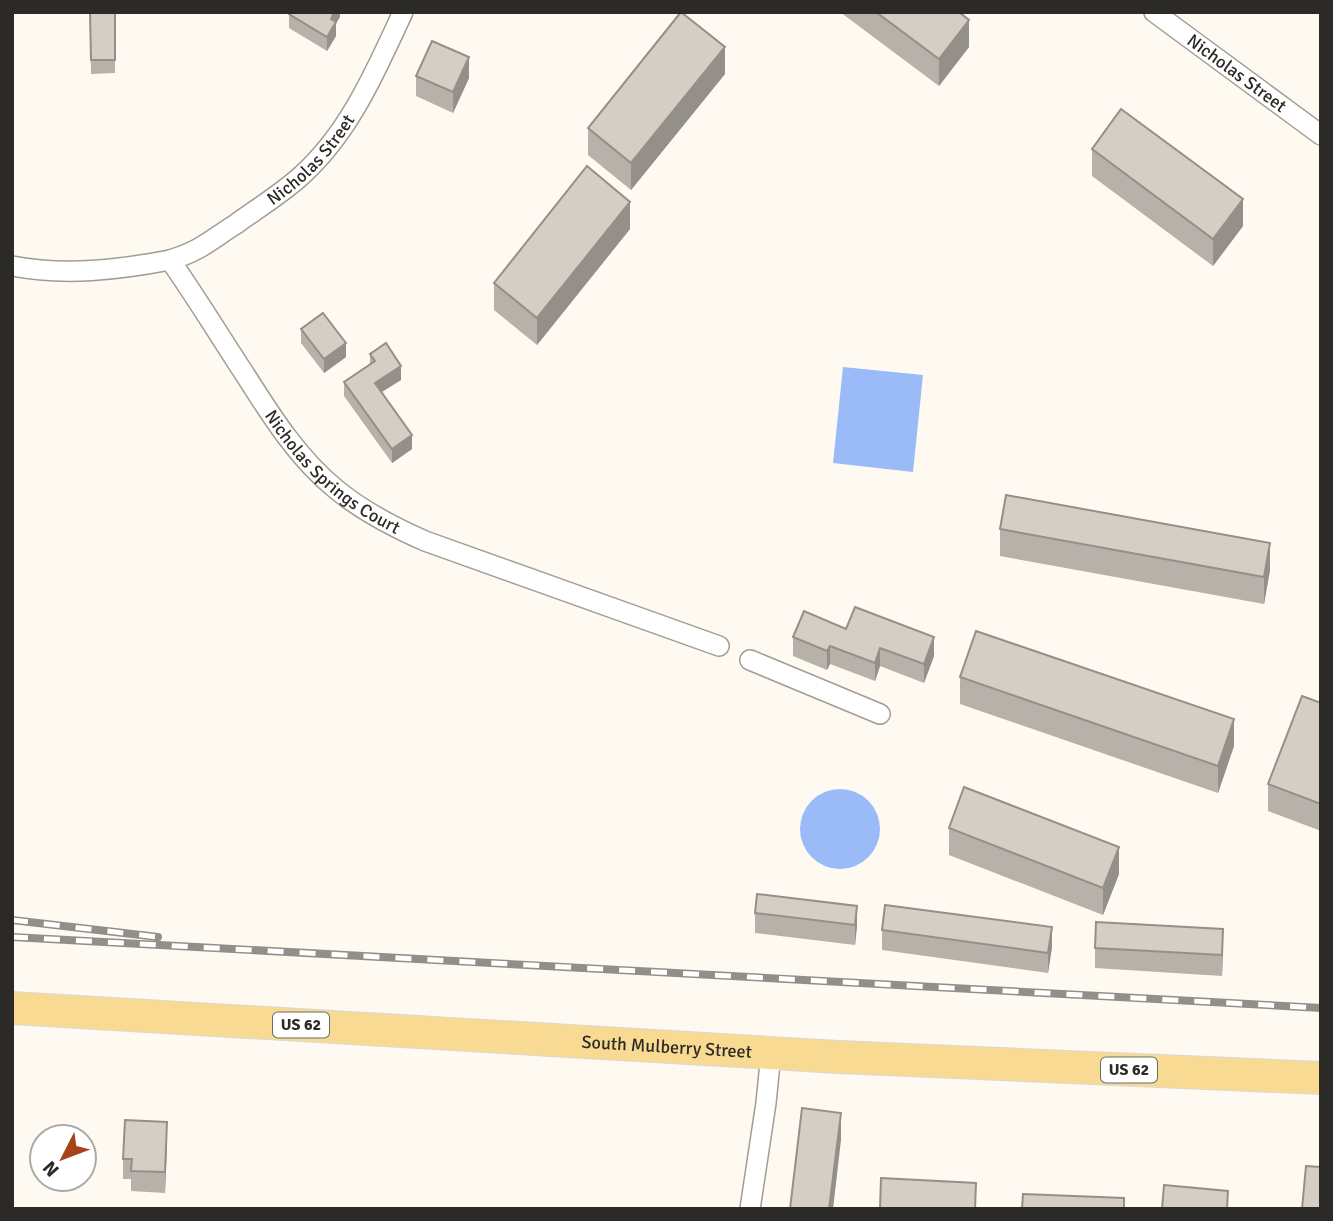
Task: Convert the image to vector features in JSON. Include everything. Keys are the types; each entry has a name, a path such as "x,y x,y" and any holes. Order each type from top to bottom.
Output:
{"main road":[{"name":"South Mulberry Street","path":"12,1008 771,1053 1321,1078"}],"street":[{"name":"Nicholas Street","path":"170,260 193,253 268,202 302,174 337,135 369,87 403,12"},
{"name":"Nicholas Street","path":"1154,12 1321,135"},
{"path":"12,266 38,271 109,270 170,260"},
{"name":"Nicholas Springs Court","path":"170,260 287,436 335,489 363,510 425,541 719,646"},
{"path":"750,660 880,714"},
{"path":"750,1209 771,1053"}],"water":[{"path":"843,367 923,375 913,472 833,463"},
{"path":"840,789 855,792 868,801 877,814 880,829 877,844 868,857 855,866 840,869 825,866 812,857 803,844 800,829 803,814 812,801 825,792"}],"building":[{"path":"90,12 115,12 115,60 91,60"},
{"path":"334,12 331,19 336,22 327,37 289,14"},
{"path":"681,12 725,47 631,163 588,128"},
{"path":"876,12 959,12 969,20 939,59"},
{"path":"432,41 469,57 453,92 416,76"},
{"path":"1121,109 1243,199 1213,239 1092,149"},
{"path":"587,166 630,202 537,318 494,283"},
{"path":"323,313 346,343 324,359 301,329"},
{"path":"386,343 401,366 375,383 412,435 392,449 344,382 375,361 370,354"},
{"path":"1006,495 1270,543 1264,577 1000,529"},
{"path":"855,607 934,637 924,664 880,648 875,663 830,646 827,651 793,637 804,611 846,629"},
{"path":"976,631 1234,719 1218,766 960,677"},
{"path":"1302,696 1321,703 1321,804 1268,784"},
{"path":"964,787 1119,847 1103,888 949,828"},
{"path":"757,894 857,906 855,925 755,913"},
{"path":"885,905 1052,927 1048,953 882,930"},
{"path":"1096,922 1223,929 1222,955 1095,948"},
{"path":"802,1108 841,1113 829,1209 790,1209"},
{"path":"125,1120 167,1122 165,1172 131,1171 132,1159 123,1159"},
{"path":"1306,1166 1321,1167 1321,1209 1302,1209"},
{"path":"881,1178 976,1183 975,1209 880,1209"},
{"path":"1164,1185 1228,1191 1227,1209 1162,1209"},
{"path":"1023,1194 1124,1198 1124,1209 1022,1209"}],"railway":[{"path":"12,920 158,937"},
{"path":"12,937 1321,1008"}]}
